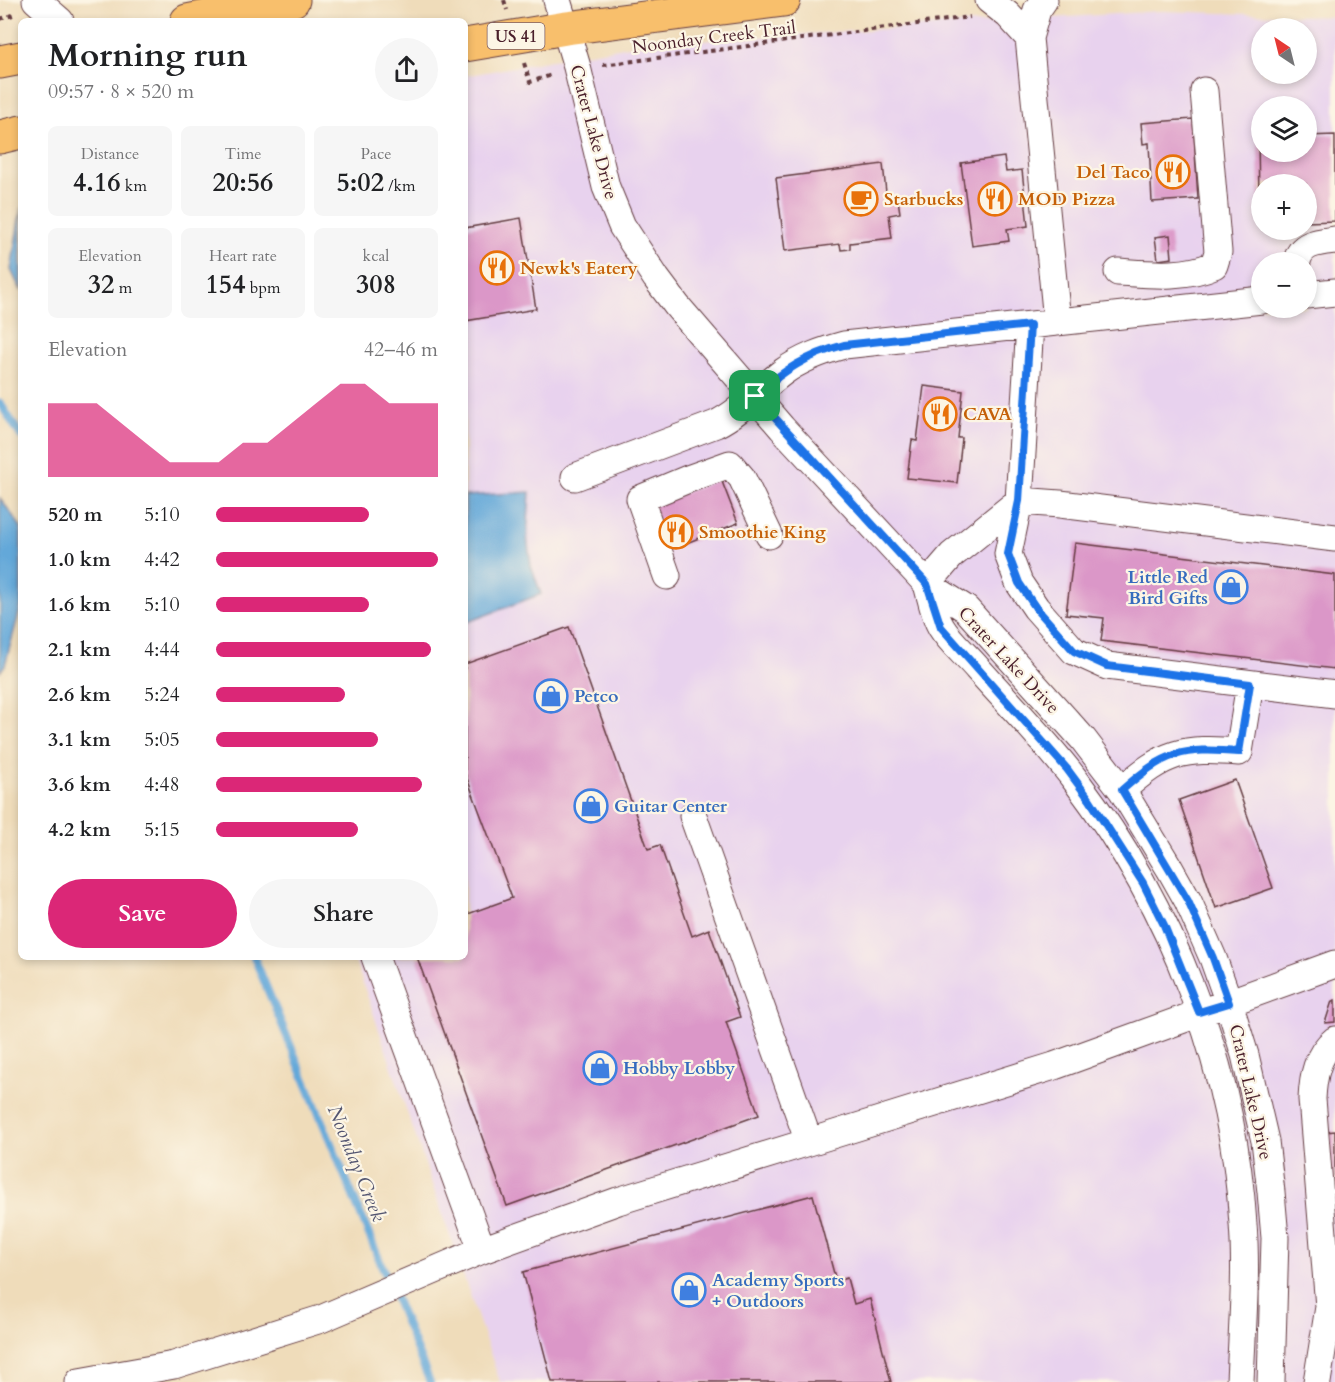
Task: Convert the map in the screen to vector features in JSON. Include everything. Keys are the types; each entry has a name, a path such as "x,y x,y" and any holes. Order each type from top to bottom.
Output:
{"main road":[{"path":"202,18 293,0"},
{"name":"US 41","path":"468,44 515,36 561,14 784,0"},
{"path":"0,62 18,59"},
{"path":"0,137 18,133"}],"street":[{"path":"36,0 57,18"},
{"path":"1044,0 1037,10 1029,38 1039,264 1057,321"},
{"path":"996,5 1029,38"},
{"name":"Crater Lake Drive","path":"561,14 577,67 606,187 622,226 640,255 677,306 755,396 927,584 966,609 1083,739 1122,790 1188,901 1213,958 1229,1003 1255,1095 1272,1192 1275,1238 1271,1382"},
{"path":"1118,272 1157,274 1197,272 1214,265 1218,252 1204,91"},
{"path":"1301,252 1311,243 1330,242"},
{"path":"1317,294 1335,292"},
{"path":"575,477 716,424 733,415 785,370 824,350 844,345 1251,301"},
{"path":"1030,325 1019,501 1008,554 1019,583 1036,608 1074,651 1107,666 1335,694"},
{"path":"667,576 640,499 688,479 730,464 742,478 769,535"},
{"path":"927,584 952,555 1019,501 1335,538"},
{"name":"Crater Lake Drive","path":"927,584 941,627 1067,769 1113,834 1143,883 1164,925 1199,1012 1225,1101 1241,1190 1244,1271 1240,1382"},
{"path":"1122,790 1169,755 1203,748 1239,752 1250,684"},
{"path":"693,816 809,1142"},
{"path":"376,960 482,1250"},
{"path":"79,1382 174,1365 321,1319 482,1250 618,1201 1054,1066 1335,964"},
{"path":"1317,1382 1329,1307 1324,1098 1313,1077 1316,1067 1335,1041"}],"path":[{"name":"Noonday Creek Trail","path":"504,0 530,82 577,67 673,57 996,5"}],"shaded area":[{"path":"1161,11 1335,17 1335,1382 500,1382 355,960 468,960 468,75 635,45"}],"water":[{"path":"18,226 18,285 11,270"},
{"path":"530,492 527,537 531,566 541,594 468,622 468,496"},
{"path":"0,498 18,523 18,617 5,665 0,672"}],"building":[{"name":"Del Taco","path":"1193,119 1198,199 1152,202 1149,143 1143,144 1141,123"},
{"path":"1335,135 1335,221 1317,222 1317,174 1259,174 1258,162 1317,162 1317,136"},
{"name":"MOD Pizza","path":"1004,157 1006,172 1022,170 1028,226 1007,229 1009,241 972,246 961,163"},
{"path":"883,164 887,202 898,200 900,213 889,215 892,238 850,243 850,249 841,250 840,244 785,251 776,178"},
{"name":"Newk's Eatery","path":"521,218 536,309 468,320 468,227"},
{"path":"1170,235 1172,258 1158,260 1155,237"},
{"name":"CAVA","path":"924,386 963,391 958,438 962,438 957,483 907,478 912,440 917,441"},
{"path":"721,479 738,523 663,552 646,508"},
{"path":"1075,543 1335,575 1335,669 1101,641 1104,618 1066,614"},
{"name":"Hobby Lobby","path":"569,627 648,849 660,845 692,936 709,929 740,1017 726,1022 759,1115 507,1206 418,960 468,960 468,914 512,898 468,781 468,663"},
{"path":"1235,780 1273,888 1216,908 1179,800"},
{"path":"1335,1000 1335,1022 1325,1023 1332,1001"},
{"path":"1335,1131 1335,1208 1333,1208 1326,1132"},
{"name":"Academy Sports + Outdoors","path":"813,1195 836,1281 847,1278 854,1304 870,1299 891,1382 552,1382 523,1272"}],"waterway":[{"name":"Noonday Creek","path":"0,403 18,431"},
{"name":"Noonday Creek","path":"255,960 430,1382"}],"place":[{"name":"Del Taco","path":"1173,172"},
{"name":"Starbucks","path":"861,199"},
{"name":"MOD Pizza","path":"995,199"},
{"name":"Newk's Eatery","path":"497,268"},
{"name":"CAVA","path":"940,414"},
{"name":"Smoothie King","path":"676,532"},
{"name":"Little Red Bird Gifts","path":"1231,587"},
{"name":"Petco","path":"551,696"},
{"name":"Guitar Center","path":"591,806"},
{"name":"Hobby Lobby","path":"600,1068"},
{"name":"Academy Sports + Outdoors","path":"689,1290"}],"route":[{"path":"1030,325 1019,501 1008,554 1019,583 1036,608 1074,651 1107,666 1250,684 1239,752 1203,748 1169,755 1122,790 1188,901 1213,958 1229,1003 1199,1012 1183,968 1143,883 1090,800 1067,769 941,627 927,584 755,396 785,370 824,350 844,345 1030,325"}]}
